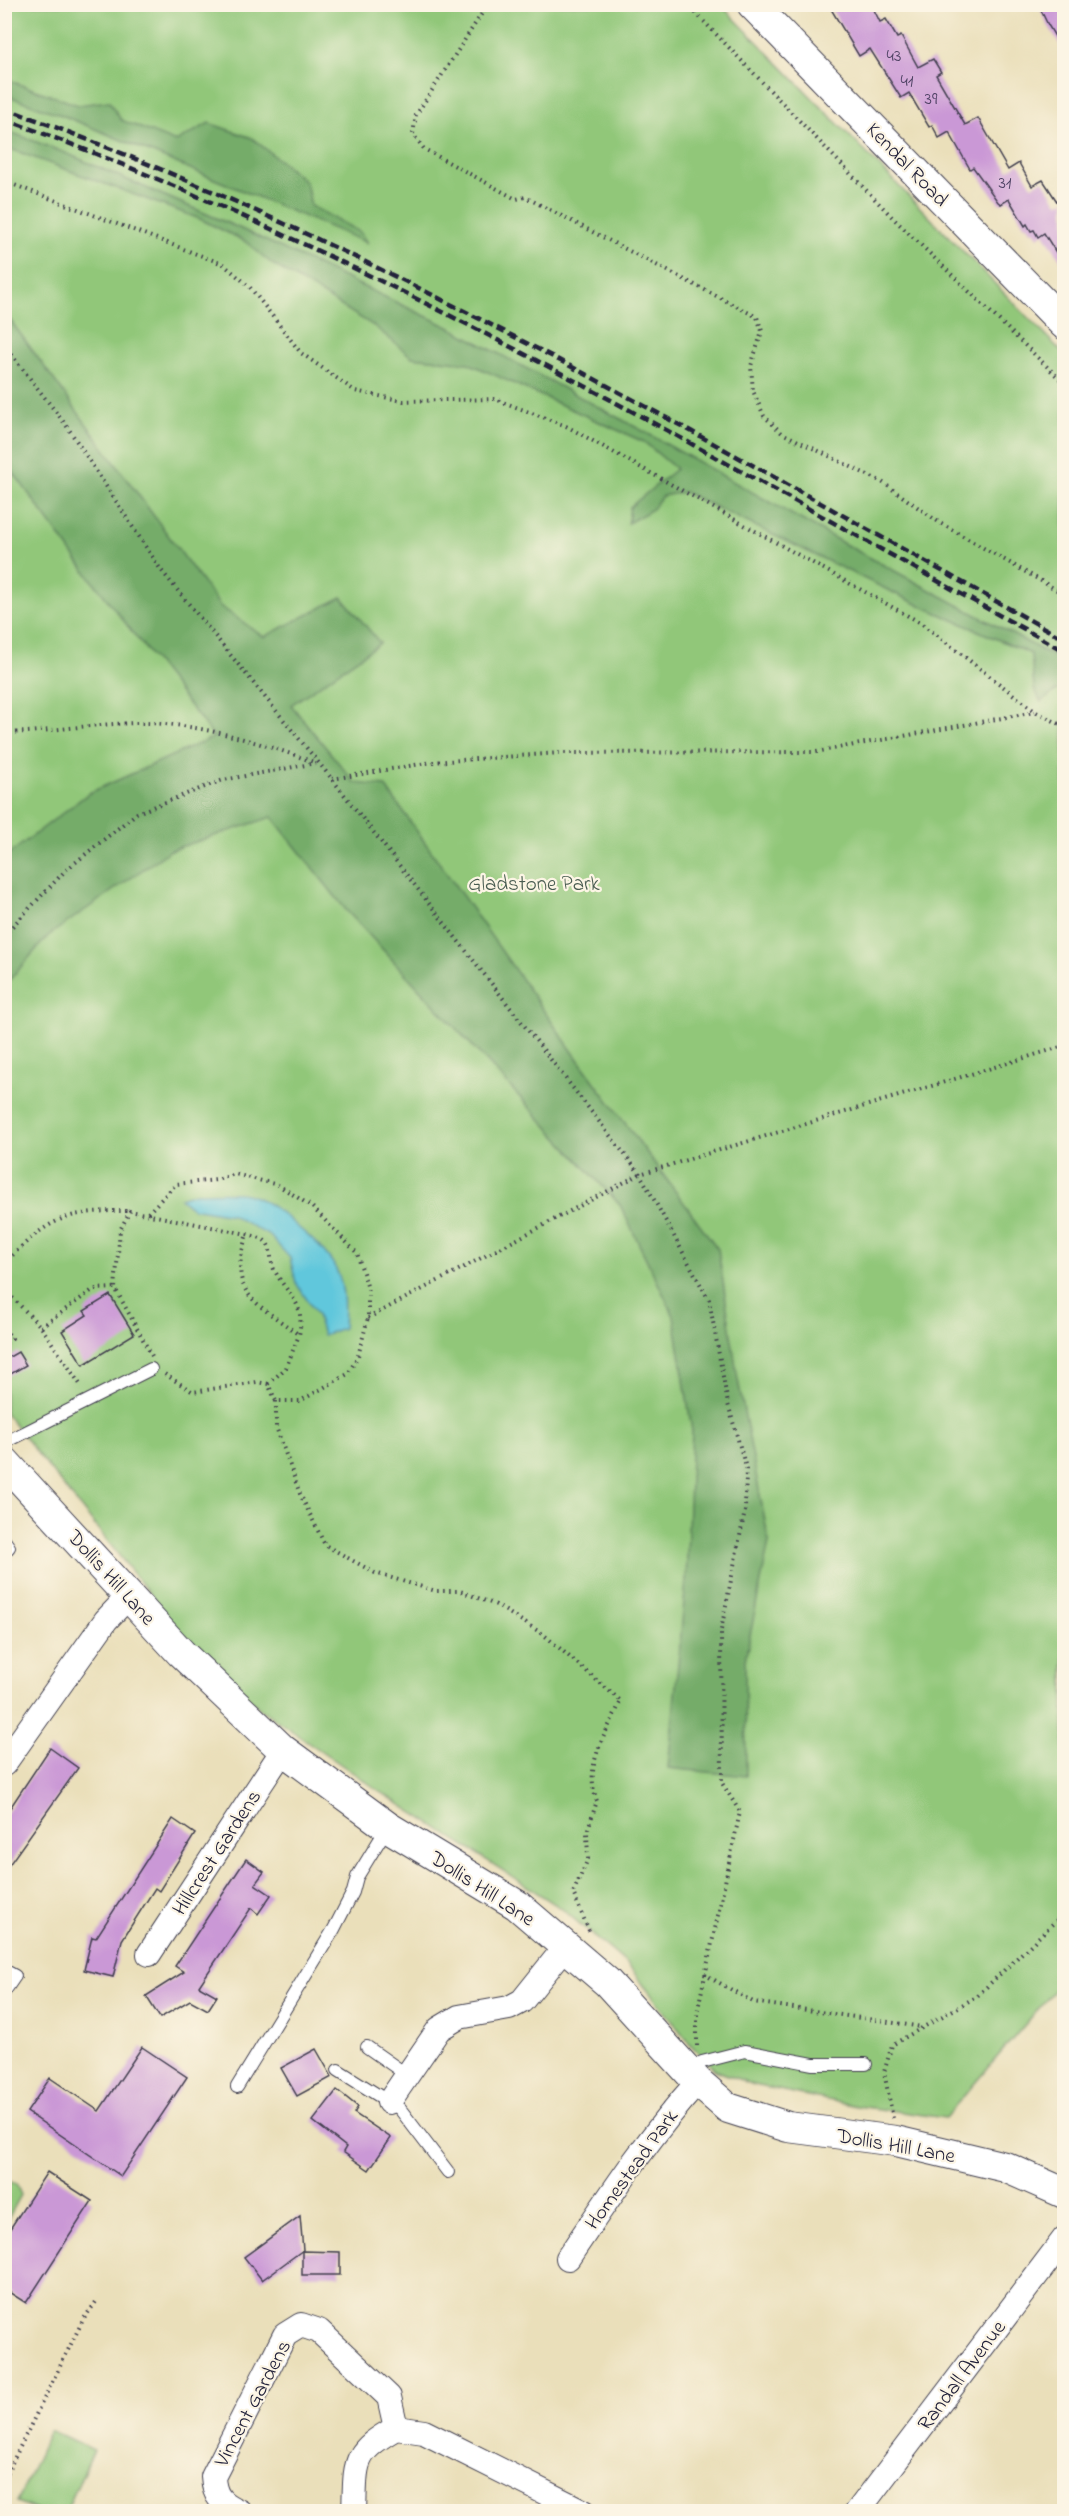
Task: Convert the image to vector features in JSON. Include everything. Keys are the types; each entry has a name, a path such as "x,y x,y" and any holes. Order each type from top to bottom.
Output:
{"street":[{"name":"Kendal Road","path":"752,4 1065,324"},
{"name":"Dollis Hill Lane","path":"4,1461 200,1672 283,1750 388,1827 578,1940 607,1982 700,2071 728,2108 788,2127 896,2141 1005,2167 1065,2193"},
{"path":"4,1764 106,1620 129,1597"},
{"name":"Hillcrest Gardens","path":"149,1954 283,1750"},
{"path":"389,2102 439,2029 448,2021 509,2008 522,2001 578,1940"},
{"name":"Homestead Park","path":"568,2258 626,2172 700,2071"},
{"name":"Randall Avenue","path":"857,2511 1065,2240"},
{"name":"Vincent Gardens","path":"240,2511 220,2502 214,2489 213,2477 285,2335 302,2325 320,2331 389,2397 396,2428"},
{"path":"354,2511 356,2465 363,2450 396,2428 424,2432 584,2511"}],"lane":[{"path":"4,1443 151,1368"},
{"path":"237,2087 334,1929 353,1892 357,1877 388,1827"},
{"path":"4,1970 15,1976 4,1992"},
{"path":"367,2047 407,2075"},
{"path":"700,2071 745,2051 813,2064 866,2064"},
{"path":"338,2070 400,2109 448,2172"}],"path":[{"path":"488,4 416,115 413,134 424,149 516,199 525,197 757,317 762,331 751,366 753,390 764,416 782,433 882,482 940,523 1065,594"},
{"path":"687,4 895,220 1065,383"},
{"path":"4,181 223,264 249,286 301,353 355,392 403,401 495,399 566,426 921,623 1036,712 1065,726"},
{"path":"4,345 66,425 161,570 332,779 640,1174 709,1300 728,1404 746,1468 745,1511 721,1630 722,1783 740,1812 696,2013 700,2071"},
{"path":"332,779 433,762 560,753 816,752 1036,712"},
{"path":"4,733 124,724 174,725 256,741 317,763"},
{"path":"4,935 66,870 137,813 223,780 317,763"},
{"path":"368,1318 640,1174 1065,1046"},
{"path":"148,1213 176,1184 217,1180 235,1174 278,1185 311,1206 357,1253 368,1289 368,1318 358,1356 348,1374 300,1401 276,1401"},
{"path":"4,1264 28,1239 54,1221 91,1210 148,1213 264,1239 268,1245 272,1265 280,1281 297,1300 302,1319 299,1335 286,1368 268,1384"},
{"path":"130,1211 120,1230 115,1287 153,1355 151,1368 168,1374 193,1392 257,1382 268,1384"},
{"path":"247,1234 239,1269 245,1290 255,1304 299,1335"},
{"path":"41,1327 94,1289 115,1287"},
{"path":"4,1289 41,1327 90,1399"},
{"path":"4,1329 12,1338 4,1344"},
{"path":"268,1384 276,1401 276,1427 300,1494 325,1545 375,1573 436,1591 460,1591 496,1605 543,1634 621,1701 594,1760 591,1785 597,1801 587,1833 588,1859 573,1893 578,1940"},
{"path":"896,2141 884,2072 892,2045 976,1997 1065,1913"},
{"path":"704,1974 753,2002 923,2027"},
{"path":"4,2479 83,2320 98,2299"}],"green space":[{"name":"Gladstone Park","path":"5,5 721,5 1064,354 1064,1979 945,2118 857,2106 754,2085 715,2070 691,2045 627,1964 561,1908 384,1794 260,1709 181,1633 5,1413"},
{"path":"4,72 13,82 78,105 109,101 121,120 176,142 209,123 252,138 306,182 311,206 360,232 367,243 64,116 5,95"},
{"path":"5,130 68,154 239,228 453,329 1064,662 1064,690 1057,690 1041,702 1034,688 1031,654 917,604 684,492 662,496 651,510 628,523 630,507 676,469 644,442 468,363 412,357 374,326 272,264 246,242 200,219 5,147"},
{"path":"5,313 220,606 264,637 342,597 380,643 291,705 355,783 385,786 580,1062 718,1249 738,1380 769,1542 745,1660 746,1776 668,1768 686,1581 692,1431 674,1316 620,1205 346,910 272,817 171,850 48,936 5,985 5,857 89,793 214,737 85,571 5,461"},
{"path":"5,2180 16,2184 21,2195 5,2224"},
{"path":"50,2430 94,2450 66,2511 39,2511 17,2502"}],"water":[{"path":"195,1193 234,1193 252,1196 277,1210 307,1235 328,1257 340,1279 344,1309 343,1328 323,1335 317,1315 296,1283 290,1258 270,1236 232,1215 192,1208 180,1198"}],"building":[{"path":"828,4 871,4 880,22 886,19 897,38 901,36 918,67 933,59 941,72 936,75 965,125 978,118 1008,170 1019,163 1032,186 1043,180 1058,203 1065,200 1065,267 1044,233 1038,237 1027,224 1025,226 1009,199 1001,204 998,202 973,167 970,169 949,132 939,138 932,125 929,127 909,93 901,98 870,49 859,56"},
{"path":"1038,4 1065,4 1065,53 1048,25"},
{"path":"110,1295 134,1334 83,1365 62,1331 87,1315 84,1311"},
{"path":"18,1352 26,1365 4,1378 4,1360"},
{"path":"50,1748 78,1768 4,1872 4,1817"},
{"path":"173,1819 195,1834 159,1891 155,1888 122,1940 113,1977 84,1970 92,1937 96,1938"},
{"path":"246,1859 264,1872 255,1884 271,1895 258,1914 251,1908 199,1986 217,1996 208,2010 190,2000 160,2018 146,1996 184,1972 175,1966"},
{"path":"142,2047 187,2077 121,2176 27,2112 50,2078 99,2111"},
{"path":"316,2049 332,2077 297,2096 281,2068"},
{"path":"337,2090 358,2107 354,2113 391,2138 369,2170 343,2152 346,2147 313,2121"},
{"path":"47,2172 92,2201 26,2303 4,2289 4,2238"},
{"path":"300,2216 303,2250 262,2280 244,2257"},
{"path":"302,2251 340,2252 340,2275 302,2275"}],"railway":[{"path":"4,108 142,162 278,221 412,285 544,352 675,423 1064,639"},
{"path":"4,119 142,173 278,232 412,297 544,364 675,435 1064,651"}]}
